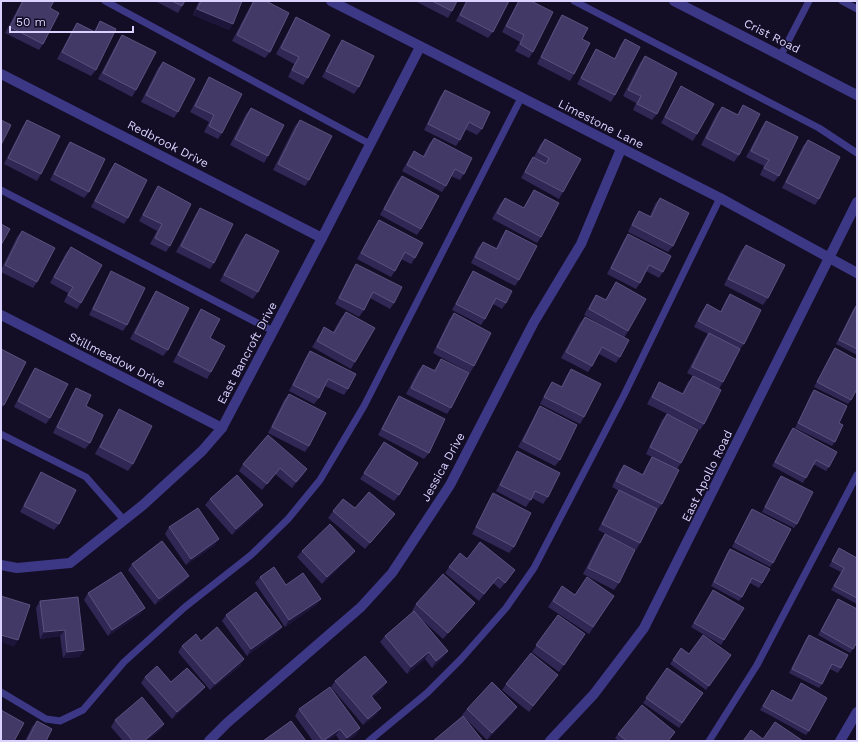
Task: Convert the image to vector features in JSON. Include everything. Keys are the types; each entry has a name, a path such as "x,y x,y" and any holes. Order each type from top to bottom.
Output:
{"street":[{"name":"Limestone Lane","path":"331,1 720,198 857,273"},
{"name":"Crist Road","path":"674,1 857,95"},
{"name":"East Bancroft Drive","path":"1,565 17,568 70,563 124,520 202,451 222,428 420,47"},
{"name":"Redbrook Drive","path":"1,74 322,238"},
{"name":"Jessica Drive","path":"209,741 227,723 361,607 392,573 450,485 534,322 581,244 621,149"},
{"name":"East Apollo Road","path":"550,741 594,694 644,628 857,202"},
{"name":"Stillmeadow Drive","path":"1,315 222,428"},
{"path":"840,741 857,712"}],"lane":[{"path":"105,1 370,144"},
{"path":"574,1 819,128 857,153"},
{"path":"781,55 809,1"},
{"path":"842,1 857,9"},
{"path":"1,692 46,719 60,721 83,710 124,662 185,607 251,555 288,519 320,480 364,406 521,98"},
{"path":"1,190 273,331"},
{"path":"369,741 427,693 461,659 506,608 534,568 620,402 720,198"},
{"path":"1,434 86,477 124,520"},
{"path":"708,741 757,666 857,475"}],"building":[{"path":"23,1 54,1 50,8 59,13 43,44 10,27"},
{"path":"172,1 185,1 182,6"},
{"path":"201,1 242,1 233,24 197,9"},
{"path":"254,1 266,1 289,13 270,52 237,35"},
{"path":"432,1 457,1 452,11"},
{"path":"467,1 509,1 493,32 460,15"},
{"path":"519,1 531,1 553,12 533,52 520,44 524,35 506,26"},
{"path":"562,15 588,28 582,39 590,43 574,74 541,57"},
{"path":"296,17 330,35 308,78 292,70 299,57 281,48"},
{"path":"100,21 116,29 96,70 62,52 77,23 95,32"},
{"path":"122,35 156,52 136,90 103,73"},
{"path":"625,39 640,47 615,95 581,78 596,49 615,59"},
{"path":"342,40 374,56 359,87 326,71"},
{"path":"645,56 677,73 657,114 637,104 641,96 628,90"},
{"path":"163,62 195,79 178,112 146,95"},
{"path":"209,77 242,94 222,133 209,126 214,115 195,106"},
{"path":"681,86 714,104 697,134 665,117"},
{"path":"445,90 490,112 482,129 469,122 460,140 428,124"},
{"path":"743,105 760,114 739,155 706,138 722,107 738,115"},
{"path":"251,108 284,125 268,156 235,139"},
{"path":"1,120 11,125 1,145"},
{"path":"27,120 60,136 41,174 8,158"},
{"path":"300,120 332,136 309,180 278,164"},
{"path":"766,121 798,137 779,176 764,168 769,160 751,151"},
{"path":"434,138 472,158 464,174 455,169 446,186 407,165 414,151 424,157"},
{"path":"545,139 581,159 563,192 525,172 533,157 546,164 549,158 538,152"},
{"path":"808,140 840,157 819,199 786,182"},
{"path":"70,142 105,159 89,192 54,174"},
{"path":"115,163 147,180 128,218 95,201"},
{"path":"402,176 439,196 421,229 384,209"},
{"path":"158,186 191,204 170,246 155,238 162,224 143,215"},
{"path":"534,190 559,203 541,237 497,213 505,198 524,208"},
{"path":"660,198 689,213 673,246 632,225 639,211 651,217"},
{"path":"200,208 233,224 214,263 181,246"},
{"path":"379,220 423,243 415,258 405,252 395,271 361,253"},
{"path":"1,224 10,229 1,245"},
{"path":"506,230 537,246 519,280 475,257 483,242 497,249"},
{"path":"22,231 55,248 37,282 5,265"},
{"path":"246,234 279,251 258,292 224,275"},
{"path":"628,234 671,256 663,272 649,265 640,283 611,268"},
{"path":"746,245 785,265 768,298 728,279"},
{"path":"71,247 102,265 81,303 68,295 73,287 54,277"},
{"path":"356,264 402,287 394,303 373,292 364,310 339,298"},
{"path":"111,271 145,288 127,325 93,309"},
{"path":"473,271 512,291 506,303 496,298 485,319 456,304"},
{"path":"616,282 646,299 628,331 589,309 596,295 606,300"},
{"path":"156,291 189,308 168,350 135,333"},
{"path":"730,294 761,310 744,344 698,321 707,304 721,312"},
{"path":"857,306 857,349 839,340"},
{"path":"201,309 220,319 210,338 225,346 211,372 178,355"},
{"path":"346,312 375,328 355,362 317,341 324,327 334,333"},
{"path":"454,313 491,333 474,366 437,347"},
{"path":"585,317 629,340 620,357 602,347 592,366 566,352"},
{"path":"709,333 740,349 723,382 692,367"},
{"path":"835,348 857,360 857,389 851,400 817,382"},
{"path":"1,349 26,362 4,405 1,403"},
{"path":"310,351 356,374 348,389 328,379 319,398 293,385"},
{"path":"441,359 469,373 451,408 411,388 423,365 435,371"},
{"path":"35,368 68,384 50,418 18,401"},
{"path":"571,369 601,384 584,417 544,397 552,382 562,387"},
{"path":"693,376 721,390 704,424 652,397 659,382 683,394"},
{"path":"76,388 91,395 86,406 103,415 90,443 57,427"},
{"path":"814,390 847,406 839,423 843,425 835,442 798,423"},
{"path":"289,394 326,413 309,446 272,427"},
{"path":"399,396 445,419 429,453 382,429"},
{"path":"540,406 577,425 560,460 523,441"},
{"path":"119,409 152,426 133,464 100,447"},
{"path":"667,414 698,430 681,463 650,447"},
{"path":"793,428 837,452 829,467 816,460 806,478 775,462"},
{"path":"268,435 307,469 296,482 280,468 267,484 243,464"},
{"path":"384,442 418,463 399,495 364,473"},
{"path":"517,451 560,473 548,497 535,491 531,500 500,485"},
{"path":"652,457 679,470 662,504 616,481 624,465 643,475"},
{"path":"41,472 76,490 59,524 24,506"},
{"path":"237,475 263,505 236,529 210,499"},
{"path":"781,476 813,492 797,524 765,507"},
{"path":"619,490 657,509 640,543 602,524"},
{"path":"369,492 395,514 370,543 333,511 343,499 355,508"},
{"path":"493,493 531,513 514,547 476,527"},
{"path":"198,508 219,539 191,559 169,527"},
{"path":"752,509 791,529 773,563 735,542"},
{"path":"330,524 355,551 327,577 302,551"},
{"path":"605,534 635,550 619,583 588,568"},
{"path":"162,541 189,576 159,599 132,564"},
{"path":"480,542 515,570 505,583 498,577 484,594 449,567 460,553 467,559"},
{"path":"839,548 857,558 857,598 834,586 844,568 832,561"},
{"path":"730,549 770,569 762,583 752,578 742,597 714,582"},
{"path":"274,567 286,585 303,573 321,599 289,620 260,577"},
{"path":"121,572 145,608 112,630 88,593"},
{"path":"443,574 475,603 448,633 416,604"},
{"path":"587,577 614,596 593,627 553,601 562,586 575,595"},
{"path":"713,590 744,608 724,640 694,623"},
{"path":"256,592 282,627 251,649 226,615"},
{"path":"1,596 30,605 18,640 1,635"},
{"path":"78,597 84,650 67,652 65,630 44,632 40,601"},
{"path":"838,599 857,609 857,642 853,649 821,631"},
{"path":"414,611 448,651 436,661 429,652 411,667 385,636"},
{"path":"558,615 585,634 564,665 536,645"},
{"path":"217,627 244,659 215,684 182,646 196,634 201,641"},
{"path":"703,635 731,655 709,686 673,660 681,648 689,654"},
{"path":"809,635 848,655 841,668 832,664 822,684 792,669"},
{"path":"531,653 558,675 533,706 506,684"},
{"path":"365,656 387,682 371,696 381,708 368,719 335,681"},
{"path":"157,666 171,682 187,668 205,687 177,712 145,677"},
{"path":"667,668 703,693 682,723 646,698"},
{"path":"492,682 517,707 492,733 467,709"},
{"path":"801,683 827,698 809,731 763,706 772,690 792,701"},
{"path":"330,687 360,728 347,738 340,729 323,741 299,709"},
{"path":"142,697 164,724 144,741 133,741 115,720"},
{"path":"642,705 675,732 668,741 627,741 618,734"},
{"path":"1,710 24,723 14,741 1,741"},
{"path":"463,716 483,741 433,741"},
{"path":"37,721 52,729 46,741 27,741"},
{"path":"291,721 306,741 263,741"},
{"path":"775,722 803,741 743,741 751,730 763,739"}]}
